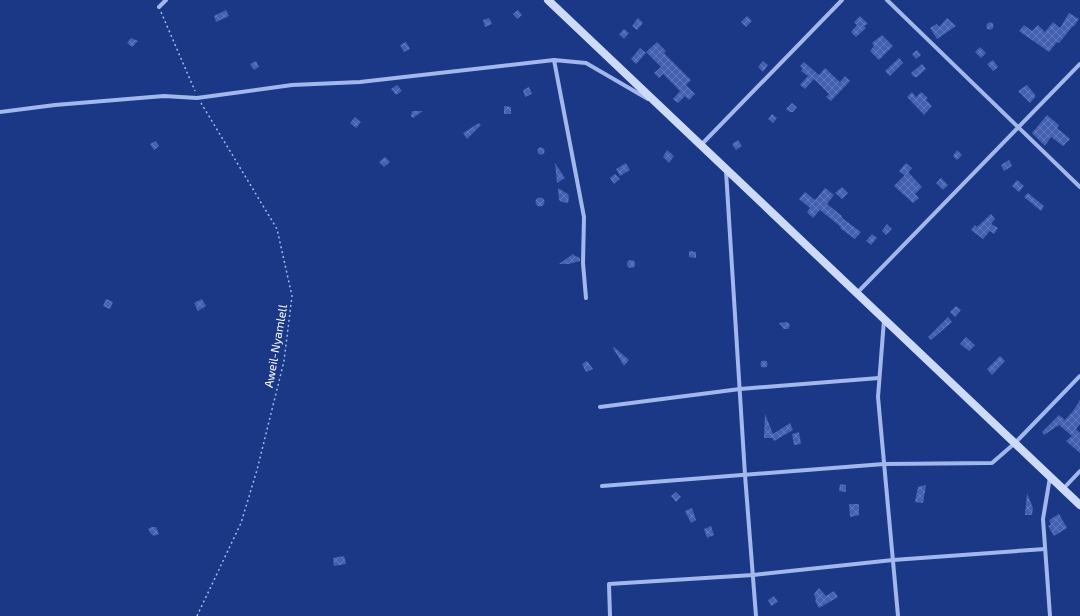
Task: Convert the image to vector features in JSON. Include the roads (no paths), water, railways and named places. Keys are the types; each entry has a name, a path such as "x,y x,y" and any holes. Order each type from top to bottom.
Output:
{"street":[{"path":"159,7 166,0"},
{"path":"548,0 1080,505"},
{"path":"701,145 842,0"},
{"path":"887,0 1080,187"},
{"path":"0,112 55,105 164,96 197,98 292,85 360,82 554,60 586,63 660,106"},
{"path":"554,60 584,217 583,262 586,298"},
{"path":"857,293 1080,64"},
{"path":"726,169 745,475 756,616"},
{"path":"884,319 878,397 898,616"},
{"path":"602,486 884,464 992,463 1015,443 1080,376"},
{"path":"600,407 740,389 880,378"},
{"path":"1063,489 1080,471"},
{"path":"1050,477 1043,519 1050,616"},
{"path":"610,616 609,584 753,575 893,560 1045,550"}]}
